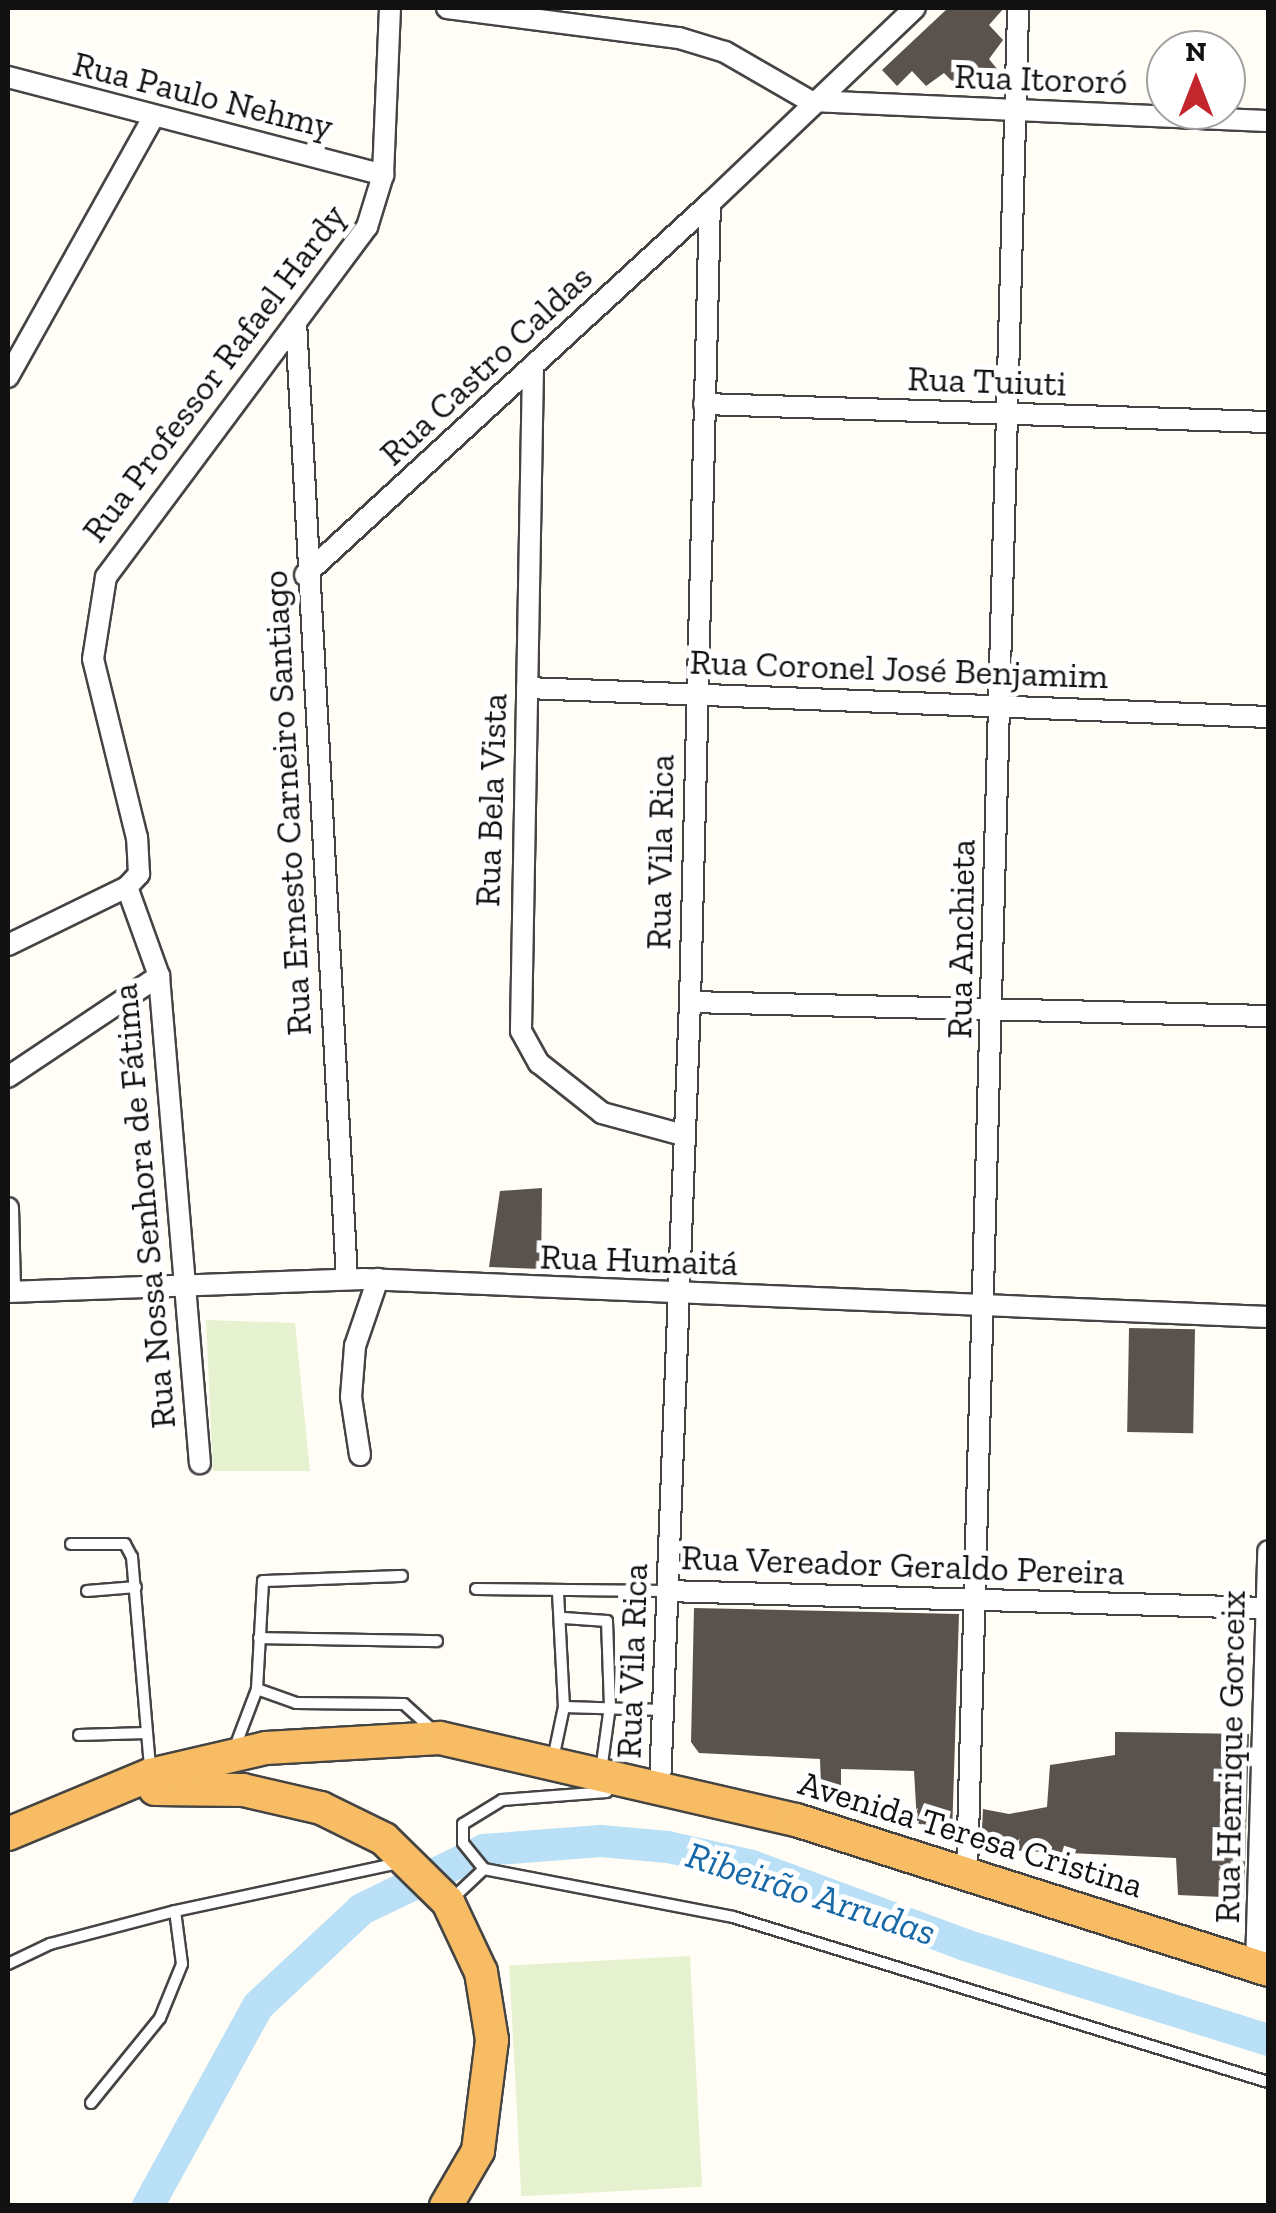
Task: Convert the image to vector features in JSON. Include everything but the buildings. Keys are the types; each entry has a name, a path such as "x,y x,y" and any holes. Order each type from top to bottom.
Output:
{"highway":[{"name":"Avenida Teresa Cristina","path":"114,1791 150,1775 286,1745 440,1738 601,1771 796,1820 1262,1968"},
{"path":"8,1834 114,1791 271,1793 320,1808 409,1860 448,1902 491,2007 492,2058 478,2151 446,2206"}],"street":[{"name":"Rua Professor Rafael Hardy","path":"127,887 141,861 93,659 106,577 368,228 383,174 390,8"},
{"path":"447,8 679,38 725,52 810,101"},
{"path":"710,203 810,101 916,8"},
{"name":"Rua Anchieta","path":"967,1873 1018,8"},
{"name":"Rua Paulo Nehmy","path":"8,78 383,174"},
{"name":"Rua Itororó","path":"810,101 1268,121"},
{"path":"8,376 154,116"},
{"name":"Rua Castro Caldas","path":"305,575 710,203"},
{"name":"Rua Vila Rica","path":"660,1786 690,1002 710,203"},
{"name":"Rua Ernesto Carneiro Santiago","path":"296,322 305,575 348,1278"},
{"name":"Rua Bela Vista","path":"532,368 522,1031 539,1063 602,1113 684,1135"},
{"name":"Rua Tuiuti","path":"704,404 1268,422"},
{"name":"Rua Coronel José Benjamim","path":"527,688 1268,717"},
{"path":"8,945 127,887"},
{"name":"Rua Nossa Senhora de Fátima","path":"127,887 159,976 200,1463"},
{"path":"8,1077 159,976"},
{"path":"690,1002 1268,1016"},
{"path":"8,1208 9,1292"},
{"name":"Rua Humaitá","path":"9,1292 182,1281 348,1278 1268,1317"},
{"path":"360,1456 351,1397 355,1346 378,1279"},
{"name":"Rua Henrique Gorceix","path":"1262,1968 1268,1551"},
{"name":"Rua Vereador Geraldo Pereira","path":"666,1591 1267,1608"}],"lane":[{"path":"71,1544 125,1544 136,1587 150,1775"},
{"path":"230,1758 257,1690 263,1581 402,1576"},
{"path":"87,1591 136,1587"},
{"name":"Rua Vereador Geraldo Pereira","path":"476,1589 666,1591"},
{"path":"552,1760 564,1707 564,1618 558,1592"},
{"path":"564,1618 607,1621 610,1706 601,1771"},
{"path":"259,1638 437,1641"},
{"path":"257,1690 296,1704 404,1704 440,1738"},
{"path":"564,1707 663,1710"},
{"path":"79,1734 146,1733"},
{"path":"796,1820 599,1791 502,1800 463,1824 463,1843 483,1869 734,1916 1268,2082"},
{"path":"8,1964 50,1944 409,1860"},
{"path":"448,1902 483,1869"},
{"path":"92,2103 160,2018 182,1964 175,1912"}],"green space":[{"path":"206,1320 295,1323 310,1471 213,1471"},
{"path":"690,1956 702,2187 521,2196 509,1965"}],"waterway":[{"name":"Ribeirão Arrudas","path":"148,2206 258,2006 362,1909 484,1850 601,1841 668,1847 752,1866 965,1945 1268,2040"}]}
